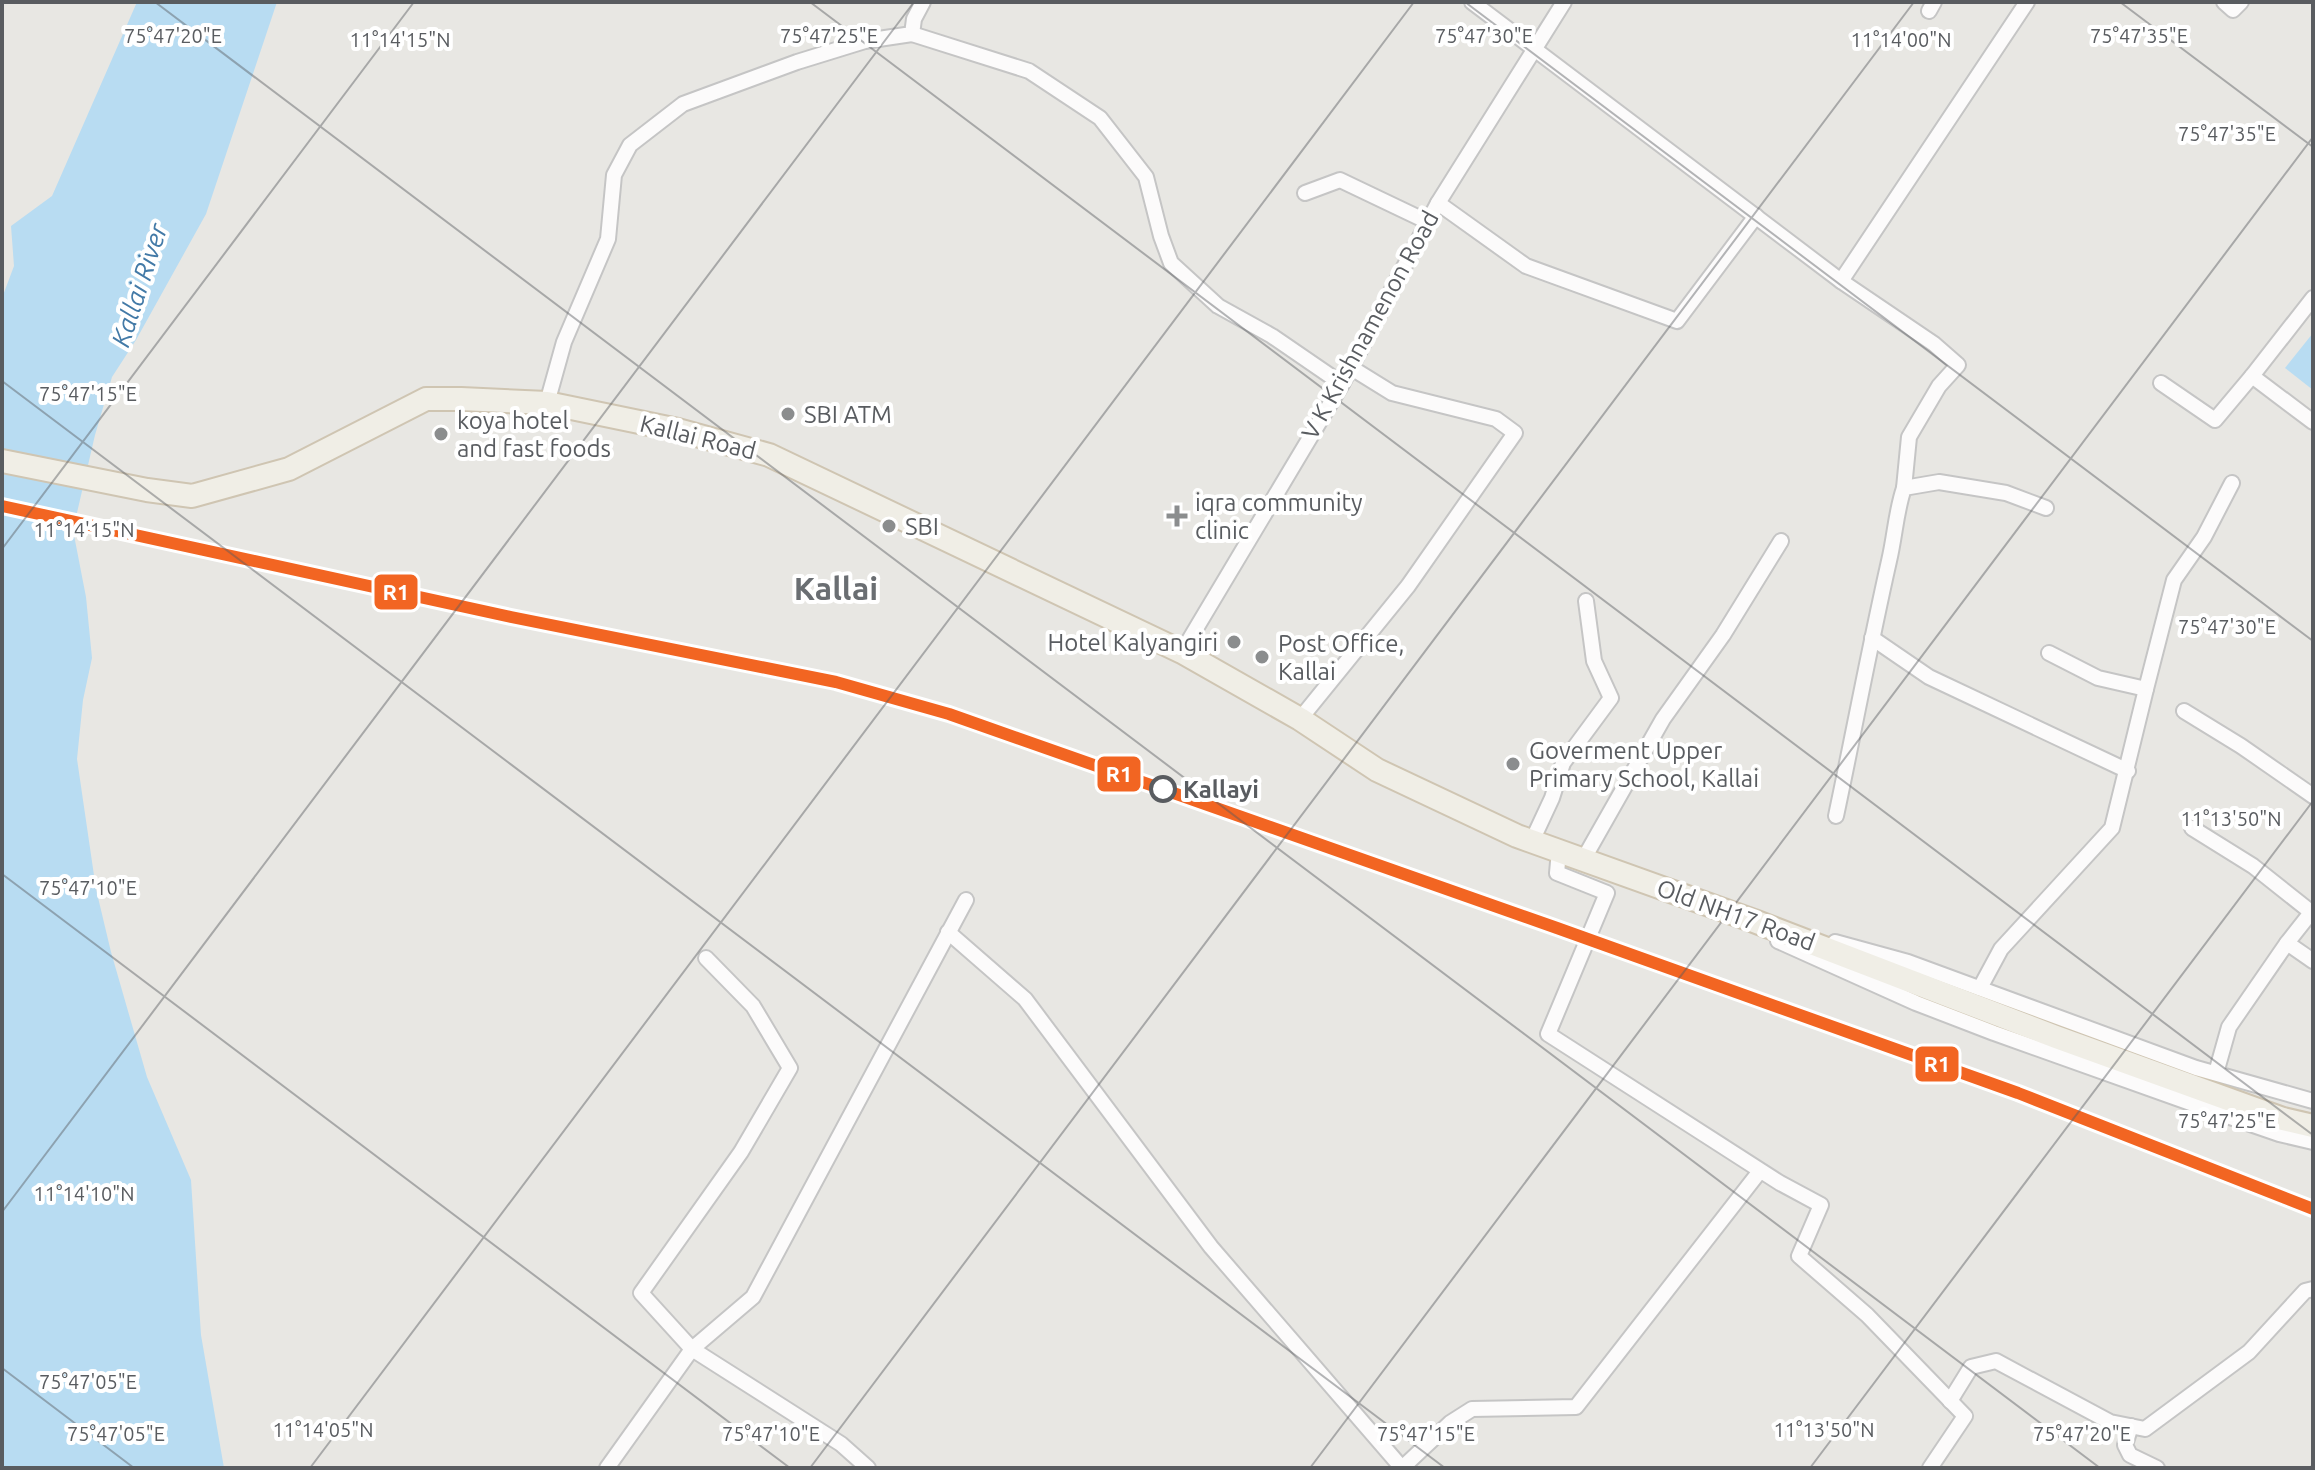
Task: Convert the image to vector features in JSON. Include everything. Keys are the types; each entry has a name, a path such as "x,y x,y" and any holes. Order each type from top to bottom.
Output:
{"main road":[{"name":"Kallai Road","path":"2,461 192,496 289,469 426,399 547,403 678,430 769,455 1182,652"},
{"name":"Old NH17 Road","path":"1182,652 1300,719 1377,770 1517,836 1754,921 2070,1043 2283,1119 2313,1126"}],"street":[{"path":"912,34 914,19 923,2"},
{"path":"1472,2 1841,281 1934,344 1958,365 1939,386 1909,437 1904,488 1836,816"},
{"name":"V K Krishnamenon Road","path":"1182,652 1342,384 1438,203 1564,2"},
{"path":"1841,281 2027,2"},
{"path":"2224,2 2233,10 2241,2"},
{"path":"547,403 564,342 608,239 614,175 630,145 683,104 865,41 912,34 1029,71 1100,118 1146,177 1171,263 1218,306 1272,336 1342,384"},
{"path":"1305,193 1340,180 1428,222"},
{"path":"1438,203 1526,266 1677,321 1756,216"},
{"path":"2161,383 2215,420 2313,298"},
{"path":"1300,719 1408,586 1515,433 1496,419 1392,393 1350,367"},
{"path":"2252,376 2313,422"},
{"path":"1904,488 1939,482 2006,493 2046,508"},
{"path":"1980,988 2001,949 2112,828 2174,580 2204,537 2232,483"},
{"path":"1583,860 1663,719 1723,635 1781,541"},
{"path":"1532,841 1552,798 1563,763 1611,698 1594,661 1586,601"},
{"path":"1872,638 1929,677 2128,771"},
{"path":"2049,653 2098,678 2146,689"},
{"path":"2184,711 2313,796"},
{"path":"2192,828 2253,866 2312,911 2229,1027 2216,1073"},
{"path":"1559,851 1557,873 1607,893 1548,1034 1760,1171 1821,1205 1799,1256 1867,1315 1965,1416 1930,1468"},
{"path":"607,1468 692,1349 753,1297 966,900"},
{"path":"1754,921 1908,962 2216,1073 2313,1101"},
{"path":"1754,921 1770,937 1929,1008 2279,1134 2313,1142"},
{"path":"948,932 1025,999 1211,1247 1402,1468 1450,1423 1472,1409 1576,1407 1760,1171"},
{"path":"2287,943 2313,961"},
{"path":"706,958 753,1006 790,1068 741,1152 641,1293 692,1349 841,1444 868,1468"},
{"path":"1950,1401 1971,1367 1996,1361 2110,1422 2145,1429 2249,1352 2305,1291 2313,1289"},
{"path":"2131,1426 2125,1445 2130,1455 2157,1468"}],"water":[{"name":"Kallai River","path":"137,2 277,2 206,214 112,377 73,530 86,597 92,658 83,700 77,759 96,889 147,1077 191,1180 201,1335 224,1468 2,1468 2,298 14,266 11,226 52,196"},
{"path":"2313,333 2313,390 2285,368"}],"transit line":[{"name":"R1","path":"2,506 511,617 836,682 949,714 2018,1093 2313,1209"}],"place":[{"name":"SBI ATM","path":"788,414"},
{"name":"koya hotel and fast foods","path":"441,434"},
{"name":"iqra community clinic","path":"1177,516"},
{"name":"SBI","path":"889,526"},
{"name":"Hotel Kalyangiri","path":"1234,642"},
{"name":"Post Office, Kallai","path":"1262,657"},
{"name":"Goverment Upper Primary School, Kallai","path":"1513,764"},
{"name":"Kallayi","path":"1163,789"}],"district":[{"name":"Kallai","path":"836,588"}]}
